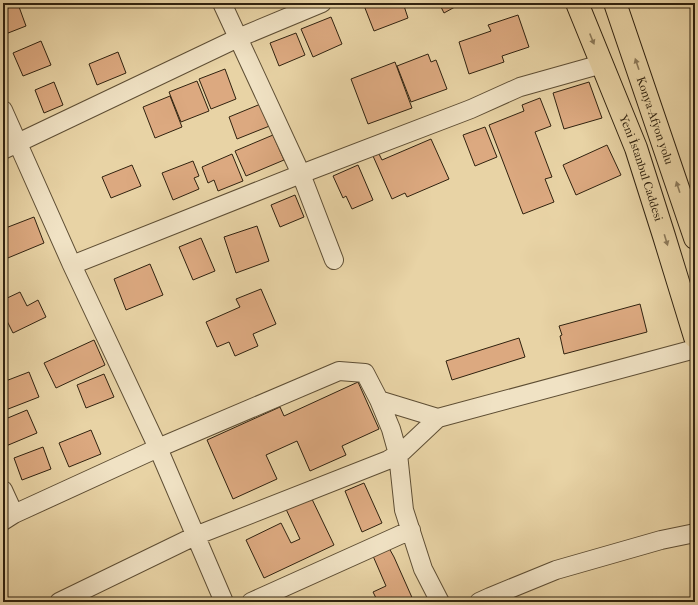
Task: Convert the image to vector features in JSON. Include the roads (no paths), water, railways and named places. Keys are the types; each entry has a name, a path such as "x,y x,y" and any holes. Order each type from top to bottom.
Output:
{"highway":[{"name":"Yeni İstanbul Caddesi","path":"577,3 636,148 695,337"},
{"name":"Konya-Afyon yolu","path":"615,3 695,238"}],"street":[{"path":"222,3 301,174 334,260"},
{"path":"10,146 238,38 322,3"},
{"path":"72,265 301,174 472,109 520,87 602,64"},
{"path":"3,110 10,146 72,265 158,448 224,602"},
{"path":"59,602 195,536 388,460 403,451 438,418 695,349"},
{"path":"3,490 8,518 158,448 339,371 365,373 379,400 391,429 398,454 404,510 422,569 440,602"},
{"path":"379,400 438,418"},
{"path":"251,602 411,530"},
{"path":"480,602 556,570 661,540 695,533"}]}
